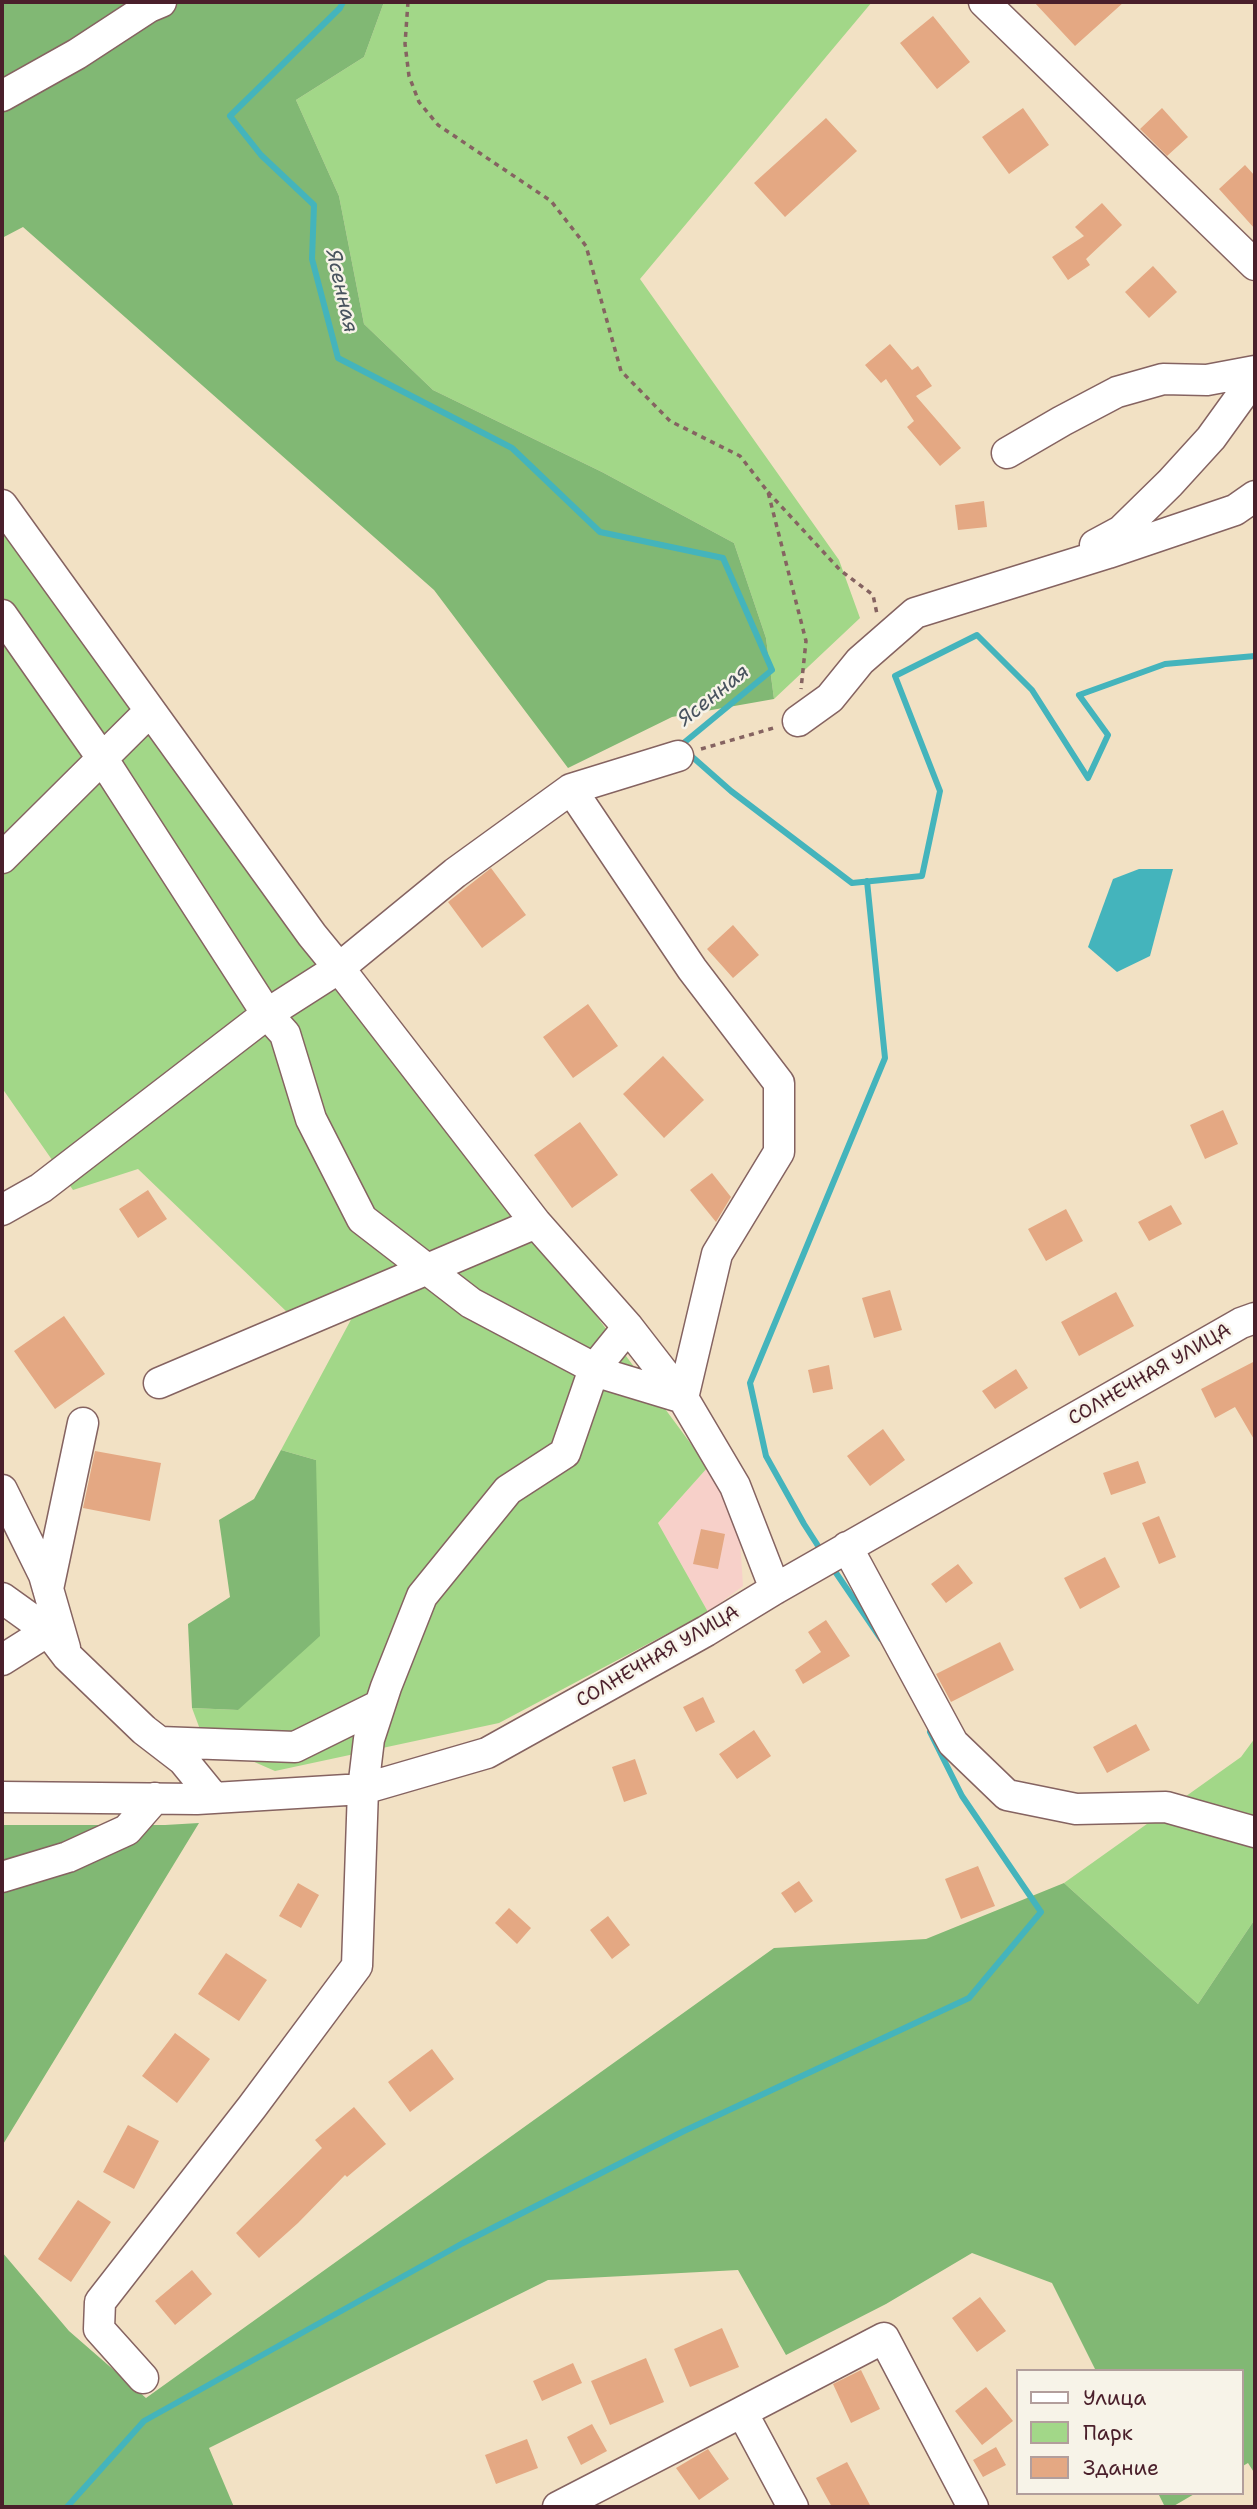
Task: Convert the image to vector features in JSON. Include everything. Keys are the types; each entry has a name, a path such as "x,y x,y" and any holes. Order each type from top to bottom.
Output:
{"street":[{"path":"2,96 161,2"},
{"path":"984,2 1255,265"},
{"path":"1007,453 1117,392 1163,379 1207,380 1255,371"},
{"path":"1035,576 1121,531 1212,438 1255,377"},
{"path":"798,721 830,698 860,661 915,612 1108,554 1235,510 1255,496"},
{"path":"2,505 312,935 536,1223 628,1326 683,1398 735,1486 775,1589"},
{"path":"2,615 102,758 267,1014 285,1034 311,1119 362,1219 471,1303 607,1375 683,1398"},
{"path":"2,858 150,711"},
{"path":"2,1210 41,1188 267,1014 340,968 456,873 571,789 689,753"},
{"path":"571,789 692,969 779,1083 779,1152 717,1254 683,1398"},
{"path":"159,1383 536,1223"},
{"name":"СОЛНЕЧНАЯ УЛИЦА","path":"2,1797 214,1798 363,1789 487,1753 706,1631 847,1547 1241,1323 1255,1318"},
{"path":"143,2378 99,2329 100,2302 252,2107 357,1966 363,1789 369,1740 422,1595 508,1490 565,1453 594,1369 628,1326"},
{"path":"48,1589 83,1423"},
{"path":"2,1490 44,1575 67,1656"},
{"path":"847,1547 954,1743 1007,1795 1076,1809 1166,1807 1255,1832"},
{"path":"2,1598 48,1631 67,1656 144,1730 183,1760 214,1798"},
{"path":"2,1660 48,1631"},
{"path":"160,1742 295,1747 380,1705"},
{"path":"2,1877 68,1857 127,1830 155,1798"},
{"path":"558,2507 884,2338 973,2507"},
{"path":"742,2412 793,2507"}],"path":[{"path":"408,2 405,44 408,75 419,102 438,125 551,201 586,246 621,371 670,421 740,456 768,492 840,570 873,595 878,623"},
{"path":"689,753 798,721 806,641 768,492"}],"shaded area":[{"path":"708,1467 737,1492 743,1586 708,1612 658,1523"}],"green space":[{"path":"2,2 384,2 364,57 296,100 339,196 364,324 433,390 602,472 734,543 766,638 774,699 672,717 568,768 434,590 23,227 2,238"},
{"path":"384,2 872,2 640,279 839,560 860,618 774,699 766,638 734,543 602,472 433,390 364,324 339,196 296,100 364,57"},
{"path":"2,511 708,1467 658,1523 708,1612 499,1723 275,1771 204,1740 192,1708 238,1710 316,1460 281,1450 354,1314 287,1312 138,1169 73,1190 2,1088 2,855 9,848 2,837"},
{"path":"281,1450 316,1460 320,1636 238,1710 192,1708 188,1624 230,1597 219,1520 254,1499"},
{"path":"1255,1738 1255,1919 1198,2004 1064,1883 1241,1757"},
{"path":"199,1823 2,2146 2,1825"},
{"path":"1064,1883 1198,2004 1255,1919 1255,2474 1248,2463 1243,2466 1243,2369 1095,2369 1052,2283 972,2253 886,2304 786,2355 738,2270 548,2280 209,2448 234,2507 2,2507 2,2252 69,2331 146,2398 774,1948 926,1939"},
{"path":"1159,2495 1193,2495 1172,2507 1165,2507"}],"water":[{"path":"1139,869 1173,869 1150,956 1117,972 1088,947 1113,879"}],"building":[{"path":"1034,2 1124,2 1075,46"},
{"path":"933,16 970,62 937,89 900,43"},
{"path":"1023,108 1049,145 1009,174 982,137"},
{"path":"1162,108 1188,137 1167,156 1140,129"},
{"path":"826,118 857,151 785,217 754,183"},
{"path":"1245,165 1255,176 1255,229 1219,189"},
{"path":"1102,203 1122,225 1086,259 1090,265 1068,280 1052,257 1084,236 1075,227"},
{"path":"1153,266 1177,292 1149,318 1125,292"},
{"path":"890,344 912,370 918,366 932,386 916,396 961,448 940,466 907,427 914,421 886,379 881,383 865,365"},
{"path":"984,501 987,527 958,530 955,505"},
{"path":"491,868 526,915 482,948 448,902"},
{"path":"733,925 759,955 733,978 707,949"},
{"path":"588,1004 618,1046 573,1078 543,1037"},
{"path":"663,1056 704,1100 664,1138 623,1094"},
{"path":"1223,1110 1238,1144 1205,1159 1190,1125"},
{"path":"580,1122 618,1175 572,1208 534,1155"},
{"path":"712,1173 731,1197 716,1222 690,1190"},
{"path":"148,1190 167,1219 138,1238 119,1209"},
{"path":"1171,1205 1182,1224 1149,1241 1138,1222"},
{"path":"1066,1209 1083,1241 1046,1261 1028,1229"},
{"path":"890,1290 902,1330 874,1338 862,1298"},
{"path":"1116,1292 1134,1326 1079,1356 1061,1322"},
{"path":"64,1316 105,1374 55,1409 14,1351"},
{"path":"1255,1361 1255,1441 1235,1407 1215,1418 1201,1389"},
{"path":"829,1365 833,1389 813,1393 808,1370"},
{"path":"1016,1369 1028,1388 995,1409 982,1391"},
{"path":"883,1429 905,1460 870,1486 847,1456"},
{"path":"95,1451 161,1463 150,1521 83,1508"},
{"path":"1138,1461 1146,1483 1111,1495 1103,1473"},
{"path":"1159,1516 1176,1557 1159,1564 1142,1523"},
{"path":"701,1529 725,1534 718,1569 693,1564"},
{"path":"1105,1557 1120,1587 1080,1609 1064,1578"},
{"path":"958,1564 973,1583 946,1603 931,1584"},
{"path":"826,1620 850,1656 803,1684 795,1670 821,1652 808,1632"},
{"path":"1000,1642 1014,1670 951,1702 936,1674"},
{"path":"703,1697 715,1722 696,1732 683,1707"},
{"path":"1136,1724 1150,1750 1107,1773 1093,1747"},
{"path":"754,1730 771,1756 737,1779 719,1754"},
{"path":"635,1759 647,1794 624,1802 612,1767"},
{"path":"978,1866 995,1906 961,1919 945,1879"},
{"path":"799,1881 813,1901 795,1913 781,1893"},
{"path":"298,1883 319,1895 301,1928 279,1916"},
{"path":"509,1908 531,1928 517,1944 495,1923"},
{"path":"608,1916 630,1945 612,1959 590,1930"},
{"path":"226,1953 267,1980 239,2021 198,1994"},
{"path":"175,2033 210,2059 177,2103 142,2076"},
{"path":"432,2049 454,2079 410,2112 388,2082"},
{"path":"354,2107 386,2144 347,2177 345,2175 259,2258 236,2233 322,2148 315,2140"},
{"path":"128,2125 159,2141 134,2189 103,2172"},
{"path":"78,2200 111,2222 71,2282 38,2259"},
{"path":"192,2270 212,2294 175,2325 155,2301"},
{"path":"980,2297 1006,2331 977,2352 952,2318"},
{"path":"722,2328 739,2367 690,2387 674,2349"},
{"path":"646,2358 664,2402 610,2425 591,2381"},
{"path":"573,2363 582,2383 542,2401 533,2381"},
{"path":"861,2370 880,2409 851,2423 833,2384"},
{"path":"986,2387 1013,2421 982,2445 955,2411"},
{"path":"592,2424 607,2451 581,2465 567,2437"},
{"path":"527,2439 538,2468 496,2484 485,2455"},
{"path":"996,2447 1006,2465 983,2477 973,2460"},
{"path":"708,2449 729,2479 699,2500 676,2468"},
{"path":"847,2462 871,2507 832,2507 816,2478"}],"waterway":[{"name":"Ясенная","path":"343,2 230,116 261,155 314,205 312,259 338,358 512,448 600,532 723,558 772,670 680,746 731,791 852,883 922,876 940,791 895,676 977,635 1032,690 1088,778 1108,735 1079,695 1165,664 1255,656"},
{"path":"822,1552 766,1456 750,1383 885,1058 867,881"},
{"path":"832,1567 881,1639"},
{"path":"67,2507 144,2421 463,2243 684,2131 969,1998 1041,1912 962,1796 930,1732"}]}
